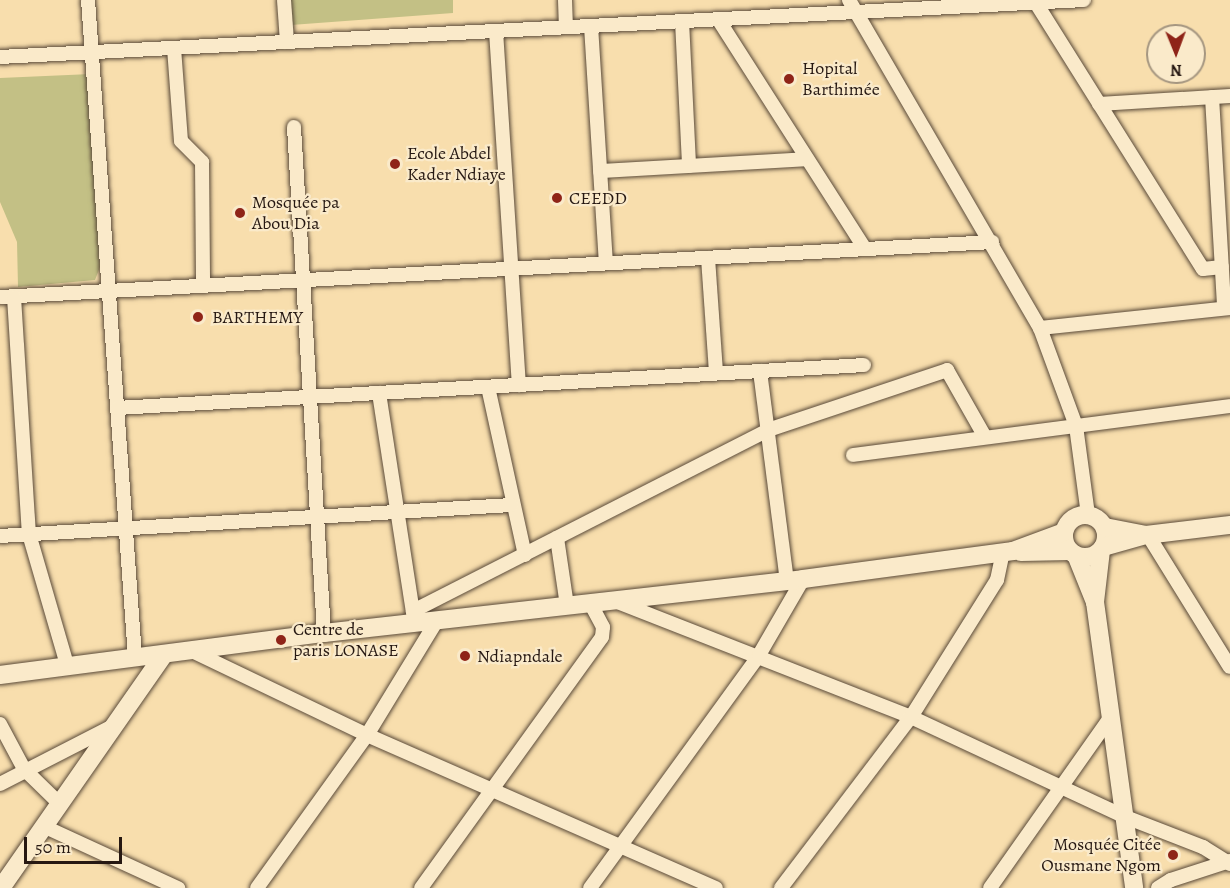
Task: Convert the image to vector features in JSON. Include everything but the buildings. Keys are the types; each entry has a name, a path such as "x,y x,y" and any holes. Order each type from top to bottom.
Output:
{"main road":[{"path":"1008,551 1064,532 1074,517 1088,515 1097,518 1105,527 1147,535"},
{"path":"0,675 67,665 194,652 414,618 436,622 795,580 1008,551 1073,553 1092,556 1102,549 1147,535 1230,525"},
{"path":"1105,527 1095,602 1134,888"},
{"path":"1064,532 1095,602"},
{"path":"1,888 59,803 120,722 164,654"}],"street":[{"path":"88,0 135,658"},
{"path":"284,0 287,42"},
{"path":"565,0 566,27"},
{"path":"0,57 718,19 853,6 1084,0"},
{"path":"1036,3 1203,269 1222,267"},
{"path":"853,6 1040,328 1076,426 1088,515"},
{"path":"718,19 865,249"},
{"path":"682,21 689,166"},
{"path":"591,26 606,263"},
{"path":"496,31 519,385"},
{"path":"174,48 181,141 202,162 203,286"},
{"path":"1099,104 1230,96"},
{"path":"1040,328 1227,308 1222,267 1212,97"},
{"path":"294,127 324,633"},
{"path":"600,171 807,159"},
{"path":"67,665 29,534 7,297 992,242"},
{"path":"708,258 716,374"},
{"path":"117,408 864,365"},
{"path":"379,393 414,618 557,538 768,430 947,370 985,437"},
{"path":"590,888 759,655 795,580 768,430 760,371"},
{"path":"488,387 511,505 525,555"},
{"path":"853,455 1230,406"},
{"path":"0,536 511,505"},
{"path":"1147,535 1230,667"},
{"path":"557,538 567,606"},
{"path":"781,888 911,717 997,580 1008,551"},
{"path":"613,601 759,655 911,717 1123,816 1203,847 1229,862"},
{"path":"422,888 490,788 602,637 603,627 590,603"},
{"path":"257,888 367,735 436,622"},
{"path":"194,652 367,735 490,788 618,848 716,888"},
{"path":"990,888 1060,785 1110,718"},
{"path":"0,784 24,769 120,722"},
{"path":"0,724 24,769 59,803"},
{"path":"43,826 178,888"},
{"path":"1158,888 1171,879 1229,862"}],"shaded area":[{"path":"289,0 453,0 453,13 291,25"},
{"path":"91,74 100,267 95,280 18,287 17,242 0,202 0,78"}],"place":[{"name":"Hopital Barthimée","path":"789,79"},
{"name":"Ecole Abdel Kader Ndiaye","path":"395,164"},
{"name":"CEEDD","path":"557,198"},
{"name":"Mosquée pa Abou Dia","path":"240,213"},
{"name":"BARTHEMY","path":"198,317"},
{"name":"Centre de paris LONASE","path":"281,640"},
{"name":"Ndiapndale","path":"465,656"},
{"name":"Mosquée Citée Ousmane Ngom","path":"1173,855"}]}
